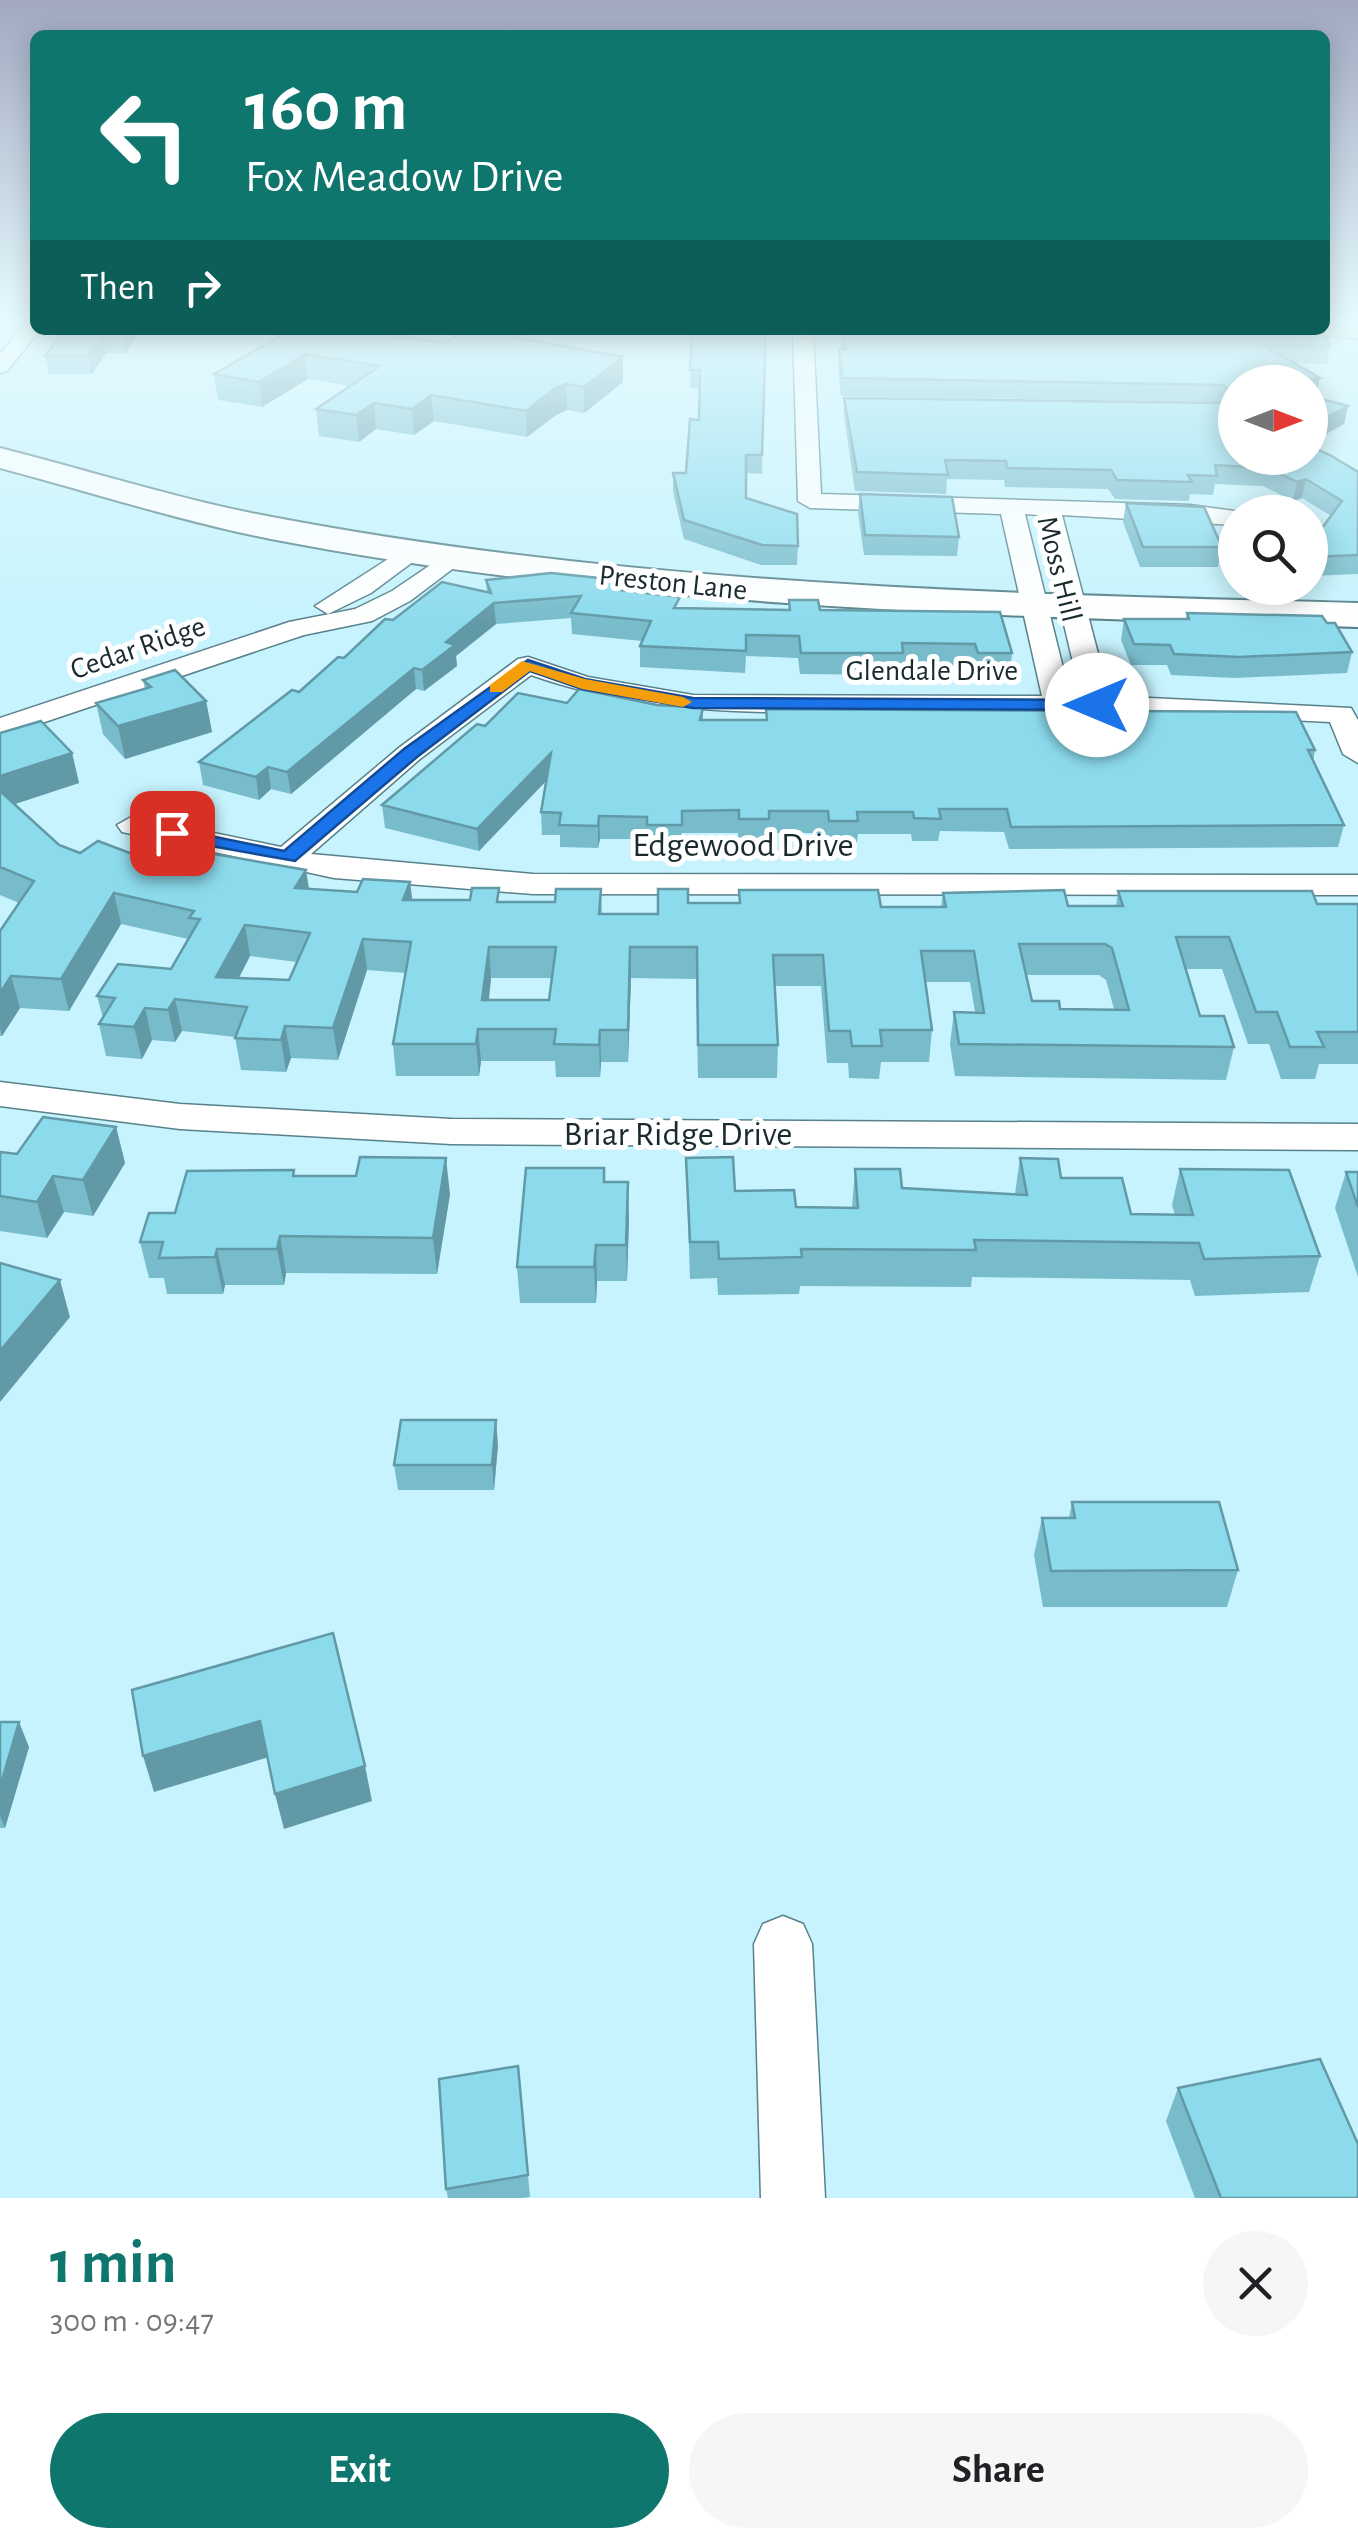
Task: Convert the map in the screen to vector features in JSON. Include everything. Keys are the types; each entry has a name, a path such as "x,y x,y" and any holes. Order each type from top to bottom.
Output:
{"street":[{"path":"816,422 810,501 1218,516"},
{"name":"Preston Lane","path":"0,458 269,527 670,584 1034,606 1358,615"},
{"name":"Moss Hill","path":"1011,507 1058,705"},
{"name":"Moss Hill","path":"1048,508 1097,705"},
{"name":"Cedar Ridge","path":"298,628 412,550"},
{"name":"Cedar Ridge","path":"0,728 298,628 363,614 401,596 454,556"},
{"name":"Glendale Drive","path":"288,857 410,753 528,665 582,684 693,703 1097,705 1342,714 1358,754"},
{"name":"Edgewood Drive","path":"133,825 371,872 533,884 1358,885"},
{"name":"Briar Ridge Drive","path":"0,1094 108,1112 259,1126 452,1134 1358,1136"},
{"path":"783,1944 793,2198"}],"building":[{"path":"690,422 763,422 762,455 746,455 746,498 797,514 798,546 762,545 684,520 673,473 686,473"},
{"path":"848,422 1218,422 1217,476 1188,475 1192,482 1117,480 1111,470 1007,468 1006,461 945,460 948,475 857,472"},
{"path":"1328,454 1358,472 1358,555 1328,556 1328,520 1342,501 1306,479 1297,482 1282,475 1328,475"},
{"path":"860,494 952,497 959,537 865,535"},
{"path":"1126,503 1204,507 1218,538 1218,547 1143,547"},
{"path":"551,573 618,580 618,590 680,597 674,608 790,610 789,600 818,600 820,610 1000,612 1012,653 978,653 975,644 902,643 903,653 801,653 799,636 746,635 746,651 640,646 651,621 571,613 581,596 494,603 446,642 455,645 422,670 414,668 287,772 268,767 256,777 199,762 292,690 299,692 338,657 344,658 385,619 393,620 442,582 491,593 486,580"},
{"path":"1187,613 1322,616 1327,623 1335,623 1352,652 1239,657 1174,654 1170,645 1134,644 1124,619 1189,619"},
{"path":"175,670 206,701 118,726 96,703 151,687 143,680"},
{"path":"579,689 657,705 703,708 700,720 767,720 766,709 1296,712 1315,750 1308,750 1344,825 1011,827 1007,809 939,809 941,819 914,818 913,812 857,812 858,821 829,821 828,811 769,811 769,819 739,819 739,810 682,811 682,825 647,825 647,817 599,816 598,826 559,825 561,813 541,812 551,753 477,829 382,805 477,724 485,726 518,693 567,703"},
{"path":"41,721 72,753 0,776 0,733"},
{"path":"0,791 59,845 80,853 98,841 135,855 173,861 185,849 306,870 295,888 357,892 363,879 410,882 403,900 470,900 472,888 499,888 497,902 555,902 556,889 601,889 599,914 658,914 658,889 688,889 688,903 740,903 739,890 878,890 881,907 946,907 943,893 1064,890 1068,906 1123,906 1118,891 1312,891 1317,904 1358,904 1358,1032 1317,1032 1324,1047 1290,1047 1277,1012 1256,1012 1229,937 1176,937 1200,1016 1224,1016 1234,1047 959,1044 954,1012 984,1013 974,951 921,951 932,1030 880,1030 882,1046 852,1046 850,1031 829,1031 823,955 773,955 778,1045 698,1045 697,947 630,947 628,1030 600,1030 599,1045 554,1044 556,1029 478,1029 476,1044 393,1044 411,942 363,939 333,1028 285,1026 281,1040 235,1038 247,1007 175,999 168,1010 145,1008 134,1027 99,1024 115,998 97,996 118,964 171,969 200,919 189,918 194,911 114,893 61,979 11,976 0,993 0,931 34,881 0,867","holes":["245,925 310,933 289,980 216,977","1019,944 1105,944 1112,948 1129,1010 1060,1009 1059,1001 1032,1001","489,947 556,947 549,1000 482,1000"]},
{"path":"43,1117 116,1127 83,1180 53,1176 37,1202 0,1196 1,1152 17,1154"},
{"path":"360,1157 446,1158 433,1238 280,1236 277,1249 217,1249 215,1257 159,1258 163,1242 140,1242 149,1213 175,1213 187,1171 294,1170 293,1176 356,1176"},
{"path":"733,1157 735,1191 794,1190 796,1207 858,1208 855,1169 900,1169 902,1188 1027,1195 1020,1158 1058,1159 1061,1178 1122,1178 1131,1214 1193,1215 1180,1169 1289,1170 1320,1256 1204,1259 1199,1243 974,1240 976,1250 801,1249 802,1257 719,1259 718,1242 690,1242 686,1158"},
{"path":"526,1168 604,1168 604,1182 628,1182 626,1245 596,1245 594,1267 517,1267"},
{"path":"1346,1172 1358,1172 1358,1207"},
{"path":"0,1263 60,1280 0,1351"},
{"path":"401,1420 496,1420 492,1465 394,1465"},
{"path":"1072,1502 1219,1502 1238,1570 1051,1571 1042,1518 1075,1518"},
{"path":"333,1633 365,1766 275,1794 260,1721 143,1756 132,1690"},
{"path":"0,1722 19,1722 0,1787"},
{"path":"1320,2059 1358,2144 1358,2198 1221,2198 1178,2088"},
{"path":"518,2066 528,2175 446,2189 439,2079"}],"slow traffic":[{"path":"496,688 528,665 582,684 683,702"}],"route":[{"path":"172,833 288,857 410,753 528,665 582,684 693,703 1097,705"}]}
